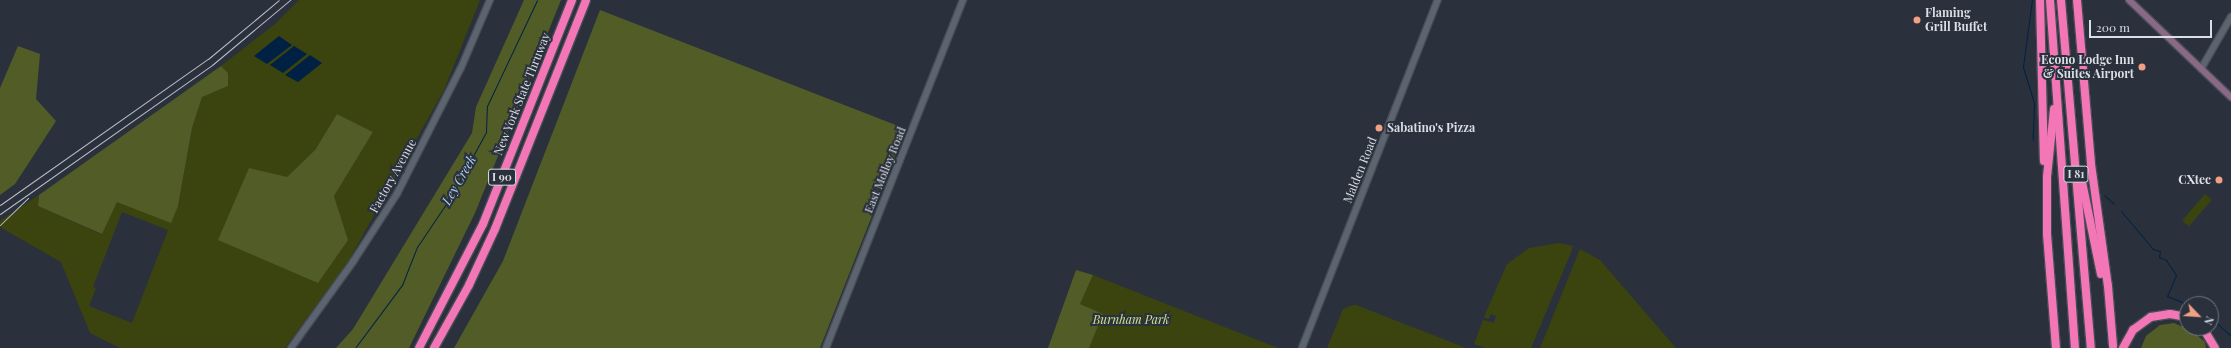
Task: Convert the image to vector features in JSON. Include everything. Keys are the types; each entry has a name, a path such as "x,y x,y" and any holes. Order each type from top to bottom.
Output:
{"highway":[{"name":"New York State Thruway","path":"419,348 483,224 572,0"},
{"name":"New York State Thruway","path":"434,348 469,285 495,229 586,0"},
{"path":"2040,0 2046,197 2056,348"},
{"name":"I 81","path":"2050,0 2075,348"},
{"name":"I 81","path":"2061,0 2091,348"},
{"path":"2078,0 2091,164 2108,286 2113,347"},
{"path":"2046,197 2056,82"},
{"path":"2071,121 2106,296 2113,347"},
{"path":"2052,348 2053,307"},
{"path":"2123,348 2133,330 2152,317 2170,314 2179,316"},
{"path":"2208,336 2215,348"}],"main road":[{"path":"2129,0 2231,97"}],"street":[{"name":"Factory Avenue","path":"291,348 353,262 397,194 462,68 490,0"},
{"name":"East Molloy Road","path":"826,348 963,0"},
{"name":"Malden Road","path":"1302,348 1438,0"},
{"path":"2201,68 2231,17"}],"green space":[{"path":"299,0 480,0 444,90 349,260 285,348 120,348 90,333 61,262 0,227 0,221 39,195 38,206 101,234 117,202 178,206 192,128 202,96 228,86 228,73 221,66 275,24","holes":["337,114 373,132 334,196 348,240 287,177 315,150","122,212 168,230 132,323 89,306 96,288 93,287"]},
{"path":"524,0 561,0 475,213 409,348 336,348 353,329 472,133 476,107"},
{"path":"600,10 906,129 820,348 454,348 503,261"},
{"path":"18,46 40,54 36,99 56,121 15,184 0,195 0,88"},
{"path":"221,66 228,73 228,86 202,97 192,128 178,206 171,223 117,202 102,234 38,206 39,195"},
{"path":"337,114 373,132 334,196 348,240 318,283 218,240 249,168 287,177 315,150"},
{"path":"2205,194 2212,200 2189,226 2182,220"},
{"path":"1559,243 1573,246 1572,250 1531,348 1485,348 1474,344 1483,320 1494,323 1496,316 1491,314 1488,319 1484,317 1507,264 1529,248"},
{"path":"1580,249 1600,260 1676,348 1540,348"},
{"path":"1076,270 1093,275 1080,304 1103,314 1089,348 1048,348"},
{"name":"Burnham Park","path":"1093,275 1278,348 1089,348 1103,314 1080,304"},
{"path":"1353,305 1466,348 1327,348 1343,309"},
{"path":"2174,323 2179,325 2179,336 2198,336 2205,342 2206,348 2141,348 2146,336 2160,325"}],"water":[{"path":"279,36 292,45 267,64 254,56"},
{"path":"294,46 307,54 283,73 270,65"},
{"path":"310,55 322,63 298,82 285,75"}],"waterway":[{"name":"Ley Creek","path":"355,348 402,285 417,247 450,198 486,132 487,106 537,0"},
{"path":"2032,0 2023,67 2034,103 2033,140"},
{"path":"2104,195 2114,204"},
{"path":"2121,211 2153,249 2160,251 2159,257 2166,260 2176,275 2167,296 2179,301"},
{"path":"2219,325 2231,336"}],"railway":[{"path":"0,205 208,59 279,0"},
{"path":"0,214 212,65 290,0"},
{"path":"0,225 28,198"}],"place":[{"name":"Flaming Grill Buffet","path":"1917,20"},
{"name":"Econo Lodge Inn & Suites Airport","path":"2142,67"},
{"name":"Sabatino's Pizza","path":"1379,128"},
{"name":"CXtec","path":"2219,180"}]}
